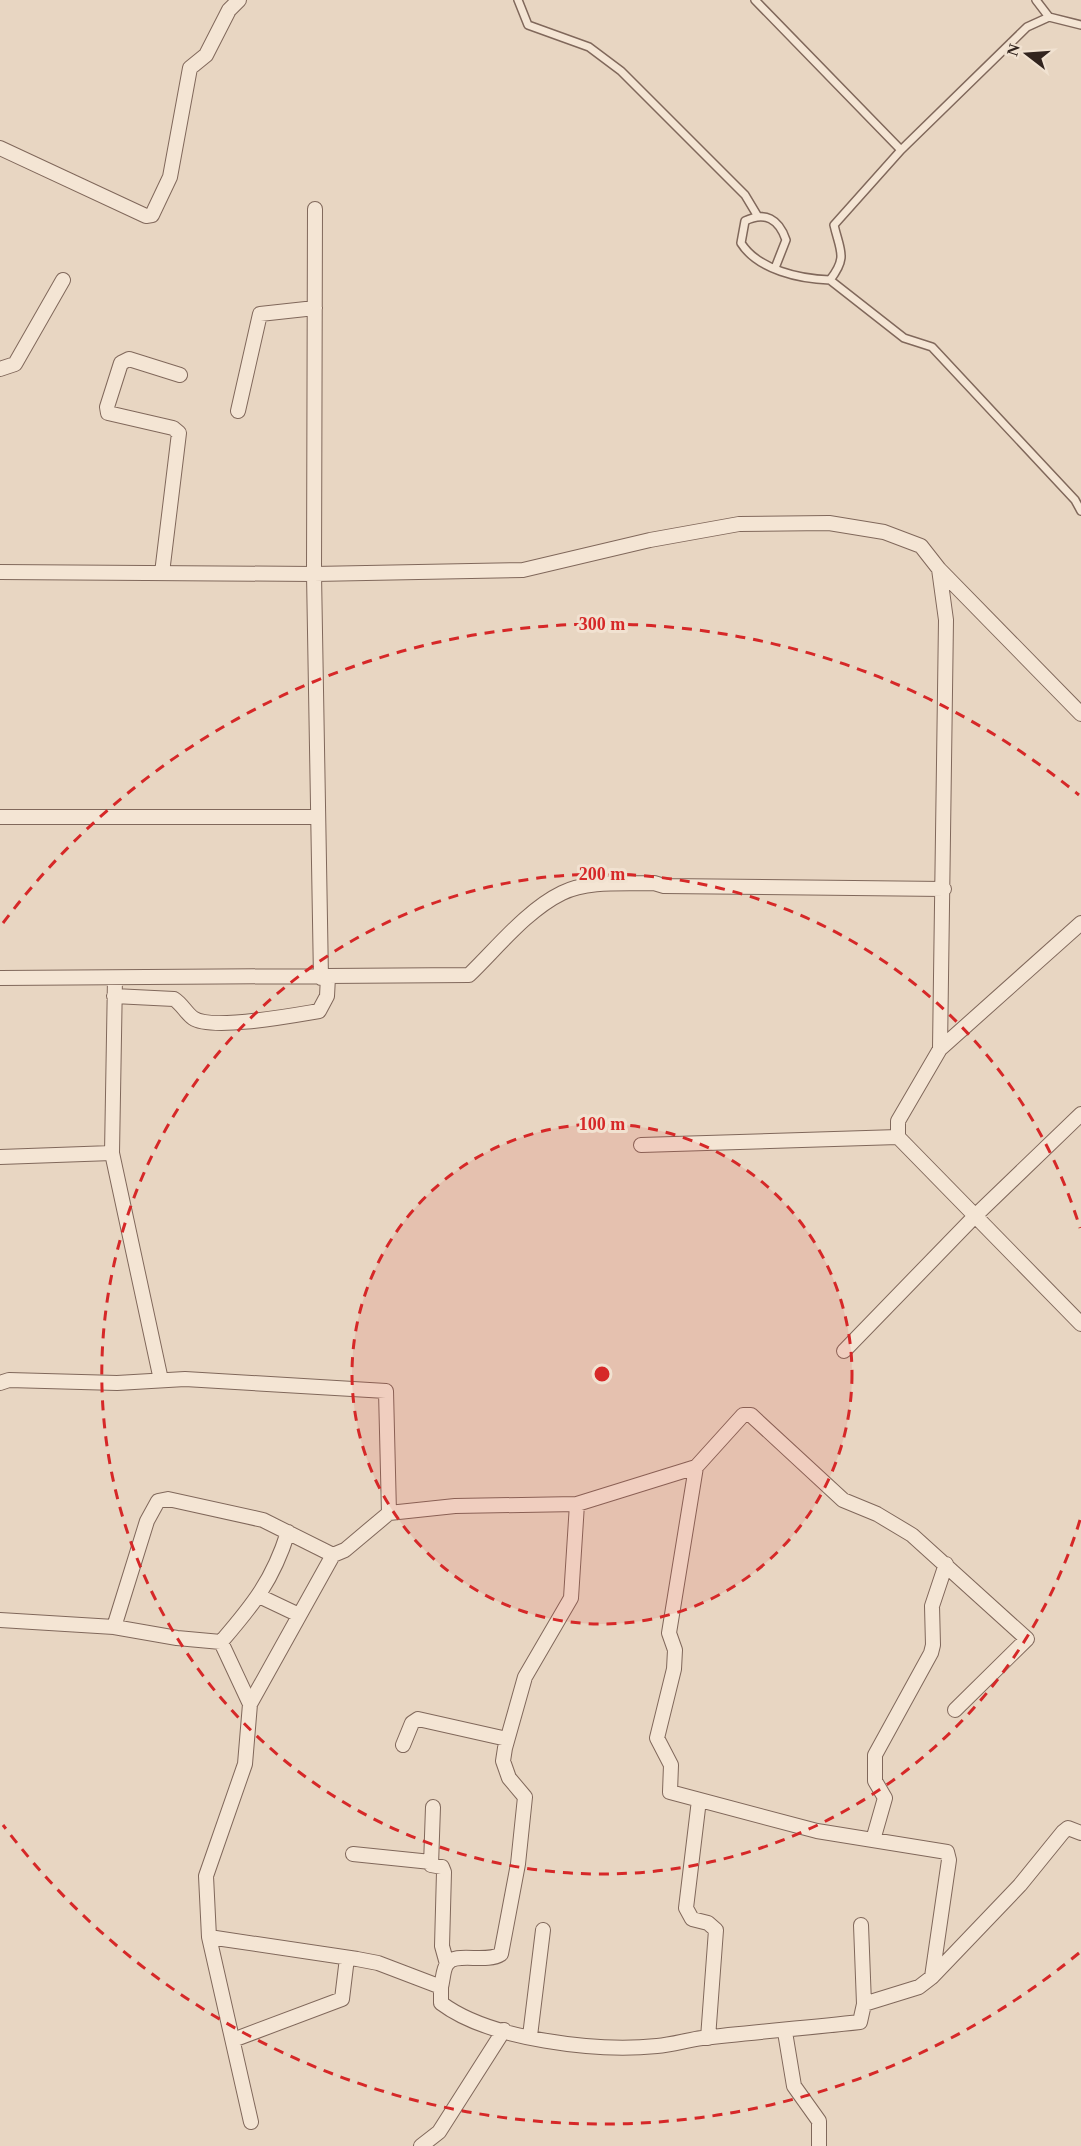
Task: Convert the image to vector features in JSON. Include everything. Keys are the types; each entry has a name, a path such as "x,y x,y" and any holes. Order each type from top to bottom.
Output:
{"street":[{"path":"0,148 146,216 152,215 170,177 190,68 206,55 229,10 238,0"},
{"path":"114,996 174,999 193,1018 206,1023 281,1018 319,1011 327,996 324,977 318,817 314,574 315,209"},
{"path":"0,369 15,364 63,280"},
{"path":"238,411 260,314 315,308"},
{"path":"162,573 179,433 173,428 108,413 107,407 121,363 129,359 180,375"},
{"path":"0,572 314,574 523,570 650,540 739,524 828,523 884,532 921,546 939,569 1081,714"},
{"path":"939,569 946,620 940,1049"},
{"path":"0,817 318,817"},
{"path":"0,978 469,975 536,911 563,892 584,886 654,883 664,886 944,889"},
{"path":"1081,923 940,1049 898,1121 898,1137 1081,1324"},
{"path":"115,978 112,1153 161,1380"},
{"path":"844,1351 975,1216 1081,1114"},
{"path":"641,1145 898,1137"},
{"path":"0,1157 112,1153"},
{"path":"0,1383 9,1380 117,1383 161,1380 386,1390 389,1513"},
{"path":"251,2122 209,1937 206,1876 245,1764 250,1704 333,1555 345,1550 389,1513 455,1506 577,1504 696,1467 743,1415 751,1415 843,1500 878,1514 912,1535 1027,1639 955,1710"},
{"path":"696,1467 669,1633 675,1650 674,1669 657,1738 671,1765 669,1792 817,1831 947,1852 949,1860 932,1977"},
{"path":"114,1627 147,1521 158,1502 168,1499 263,1520 333,1555"},
{"path":"447,1964 454,1958 492,1960 501,1954 516,1873 525,1797 509,1778 503,1761 507,1738 525,1677 571,1598 577,1504"},
{"path":"221,1642 259,1596 281,1553 288,1532"},
{"path":"873,1840 885,1798 875,1781 875,1755 931,1653 932,1606 946,1564"},
{"path":"259,1596 299,1615"},
{"path":"0,1620 114,1627 177,1638 221,1642"},
{"path":"221,1642 250,1704"},
{"path":"403,1745 412,1723 418,1719 507,1738"},
{"path":"699,1800 686,1908 692,1920 708,1923 717,1930 708,2038"},
{"path":"433,1807 431,1865 442,1867 444,1872 442,1946 447,1964 441,1987 441,2003 484,2025 557,2043 596,2046 656,2046 708,2038 785,2032 860,2022 864,2004 861,1925"},
{"path":"864,2004 919,1987 932,1977 1020,1885 1068,1827 1081,1833"},
{"path":"353,1854 431,1862"},
{"path":"530,2036 543,1930"},
{"path":"209,1937 378,1964 441,1987"},
{"path":"233,2040 342,1999 346,1958"},
{"path":"421,2146 439,2132 504,2030"},
{"path":"785,2032 794,2086 819,2121 819,2146"}],"lane":[{"path":"518,0 528,26 589,47 621,71 745,195 757,215"},
{"path":"755,0 901,150"},
{"path":"1036,0 1049,17"},
{"path":"830,280 840,267 843,252 834,225 901,150 1027,27 1049,17 1081,25"},
{"path":"775,268 786,240 782,228 773,219 757,215 745,221 741,243 750,257 775,268 806,278 830,280 904,338 932,347 1075,500 1081,511"}]}
